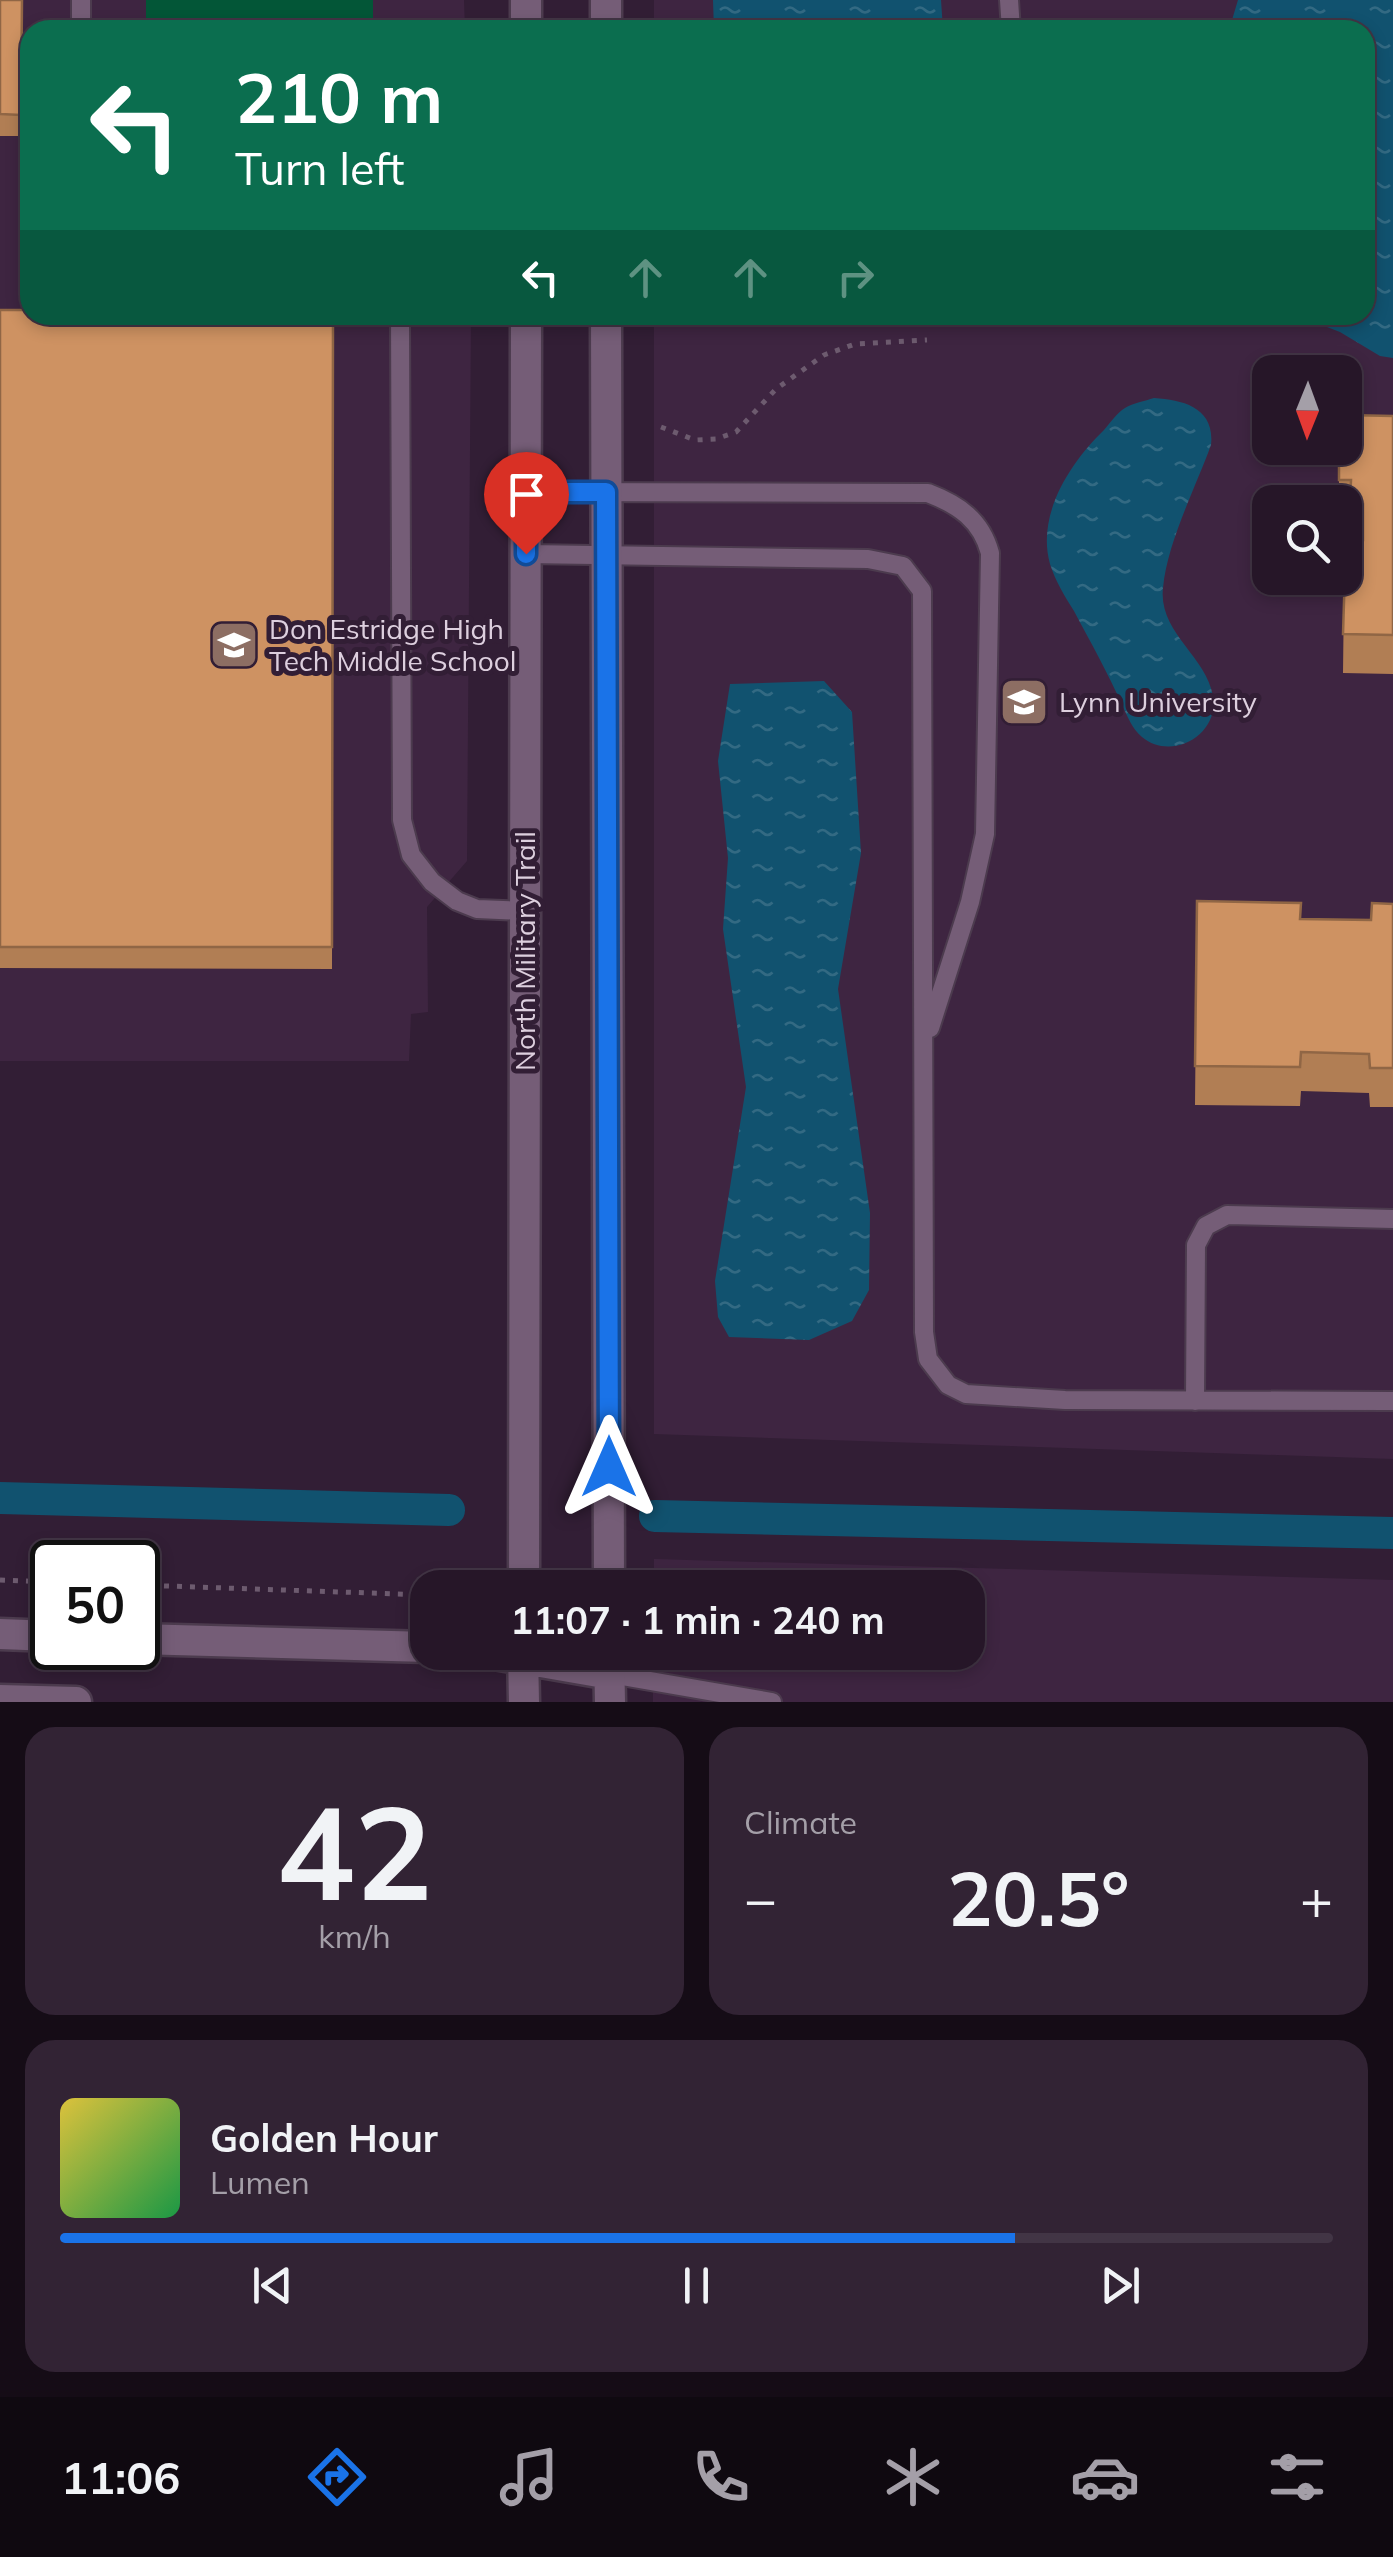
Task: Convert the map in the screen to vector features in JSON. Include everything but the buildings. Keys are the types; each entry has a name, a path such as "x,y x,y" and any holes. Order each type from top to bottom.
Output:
{"main road":[{"name":"North Military Trail","path":"524,1570 526,325"},
{"path":"606,325 609,1570"},
{"path":"0,1634 30,1635"},
{"path":"160,1640 410,1647"},
{"path":"524,1670 524,1702"},
{"path":"584,1670 610,1676"},
{"path":"0,1700 76,1702"}],"lane":[{"path":"400,325 402,820 411,854 432,882 457,901 478,909 525,911"},
{"path":"526,492 928,493 946,500 978,524 990,552 985,834 970,902 924,1048"},
{"path":"526,554 868,559 903,566 922,591 924,1332 928,1359 948,1385 966,1394 1065,1400 1393,1401"},
{"path":"1196,1400 1196,1245 1206,1226 1226,1216 1393,1219"},
{"path":"610,1676 772,1702"}],"path":[{"path":"661,427 695,440 716,439 736,432 776,389 824,355 855,344 927,340"},
{"path":"0,1580 30,1581"},
{"path":"160,1586 410,1594"}],"shaded area":[{"name":"Don Estridge High Tech Middle School","path":"0,0 464,0 465,20 20,20 20,325 471,325 467,861 427,907 428,1012 411,1014 409,1061 0,1061"},
{"name":"Lynn University","path":"654,0 1393,0 1393,1459 654,1434 654,325 1375,325 1375,20 654,20"},
{"path":"654,1559 1393,1580 1393,1702 653,1702 653,1670 985,1670 985,1570 654,1570"}],"green space":[{"path":"146,0 373,0 373,20 146,20"}],"water":[{"path":"713,0 941,0 942,20 714,20"},
{"path":"1238,0 1393,0 1393,358 1380,356 1322,325 1375,325 1375,20 1232,20"},
{"path":"1154,398 1195,408 1203,414 1211,432 1211,445 1176,535 1166,571 1163,604 1175,631 1209,682 1213,710 1202,732 1179,745 1167,746 1154,744 1133,727 1057,582 1047,545 1052,508 1080,457 1122,410"},
{"path":"824,681 852,712 861,853 838,989 870,1213 869,1290 852,1321 809,1340 729,1337 718,1317 715,1281 746,1087 723,929 728,858 718,761 730,684"}],"waterway":[{"path":"0,1498 449,1510"},
{"path":"655,1516 1393,1533"}],"place":[{"name":"Don Estridge High Tech Middle School","path":"234,645"},
{"name":"Lynn University","path":"1024,702"}],"route":[{"path":"526,554 526,492 606,492 609,1467"}]}
